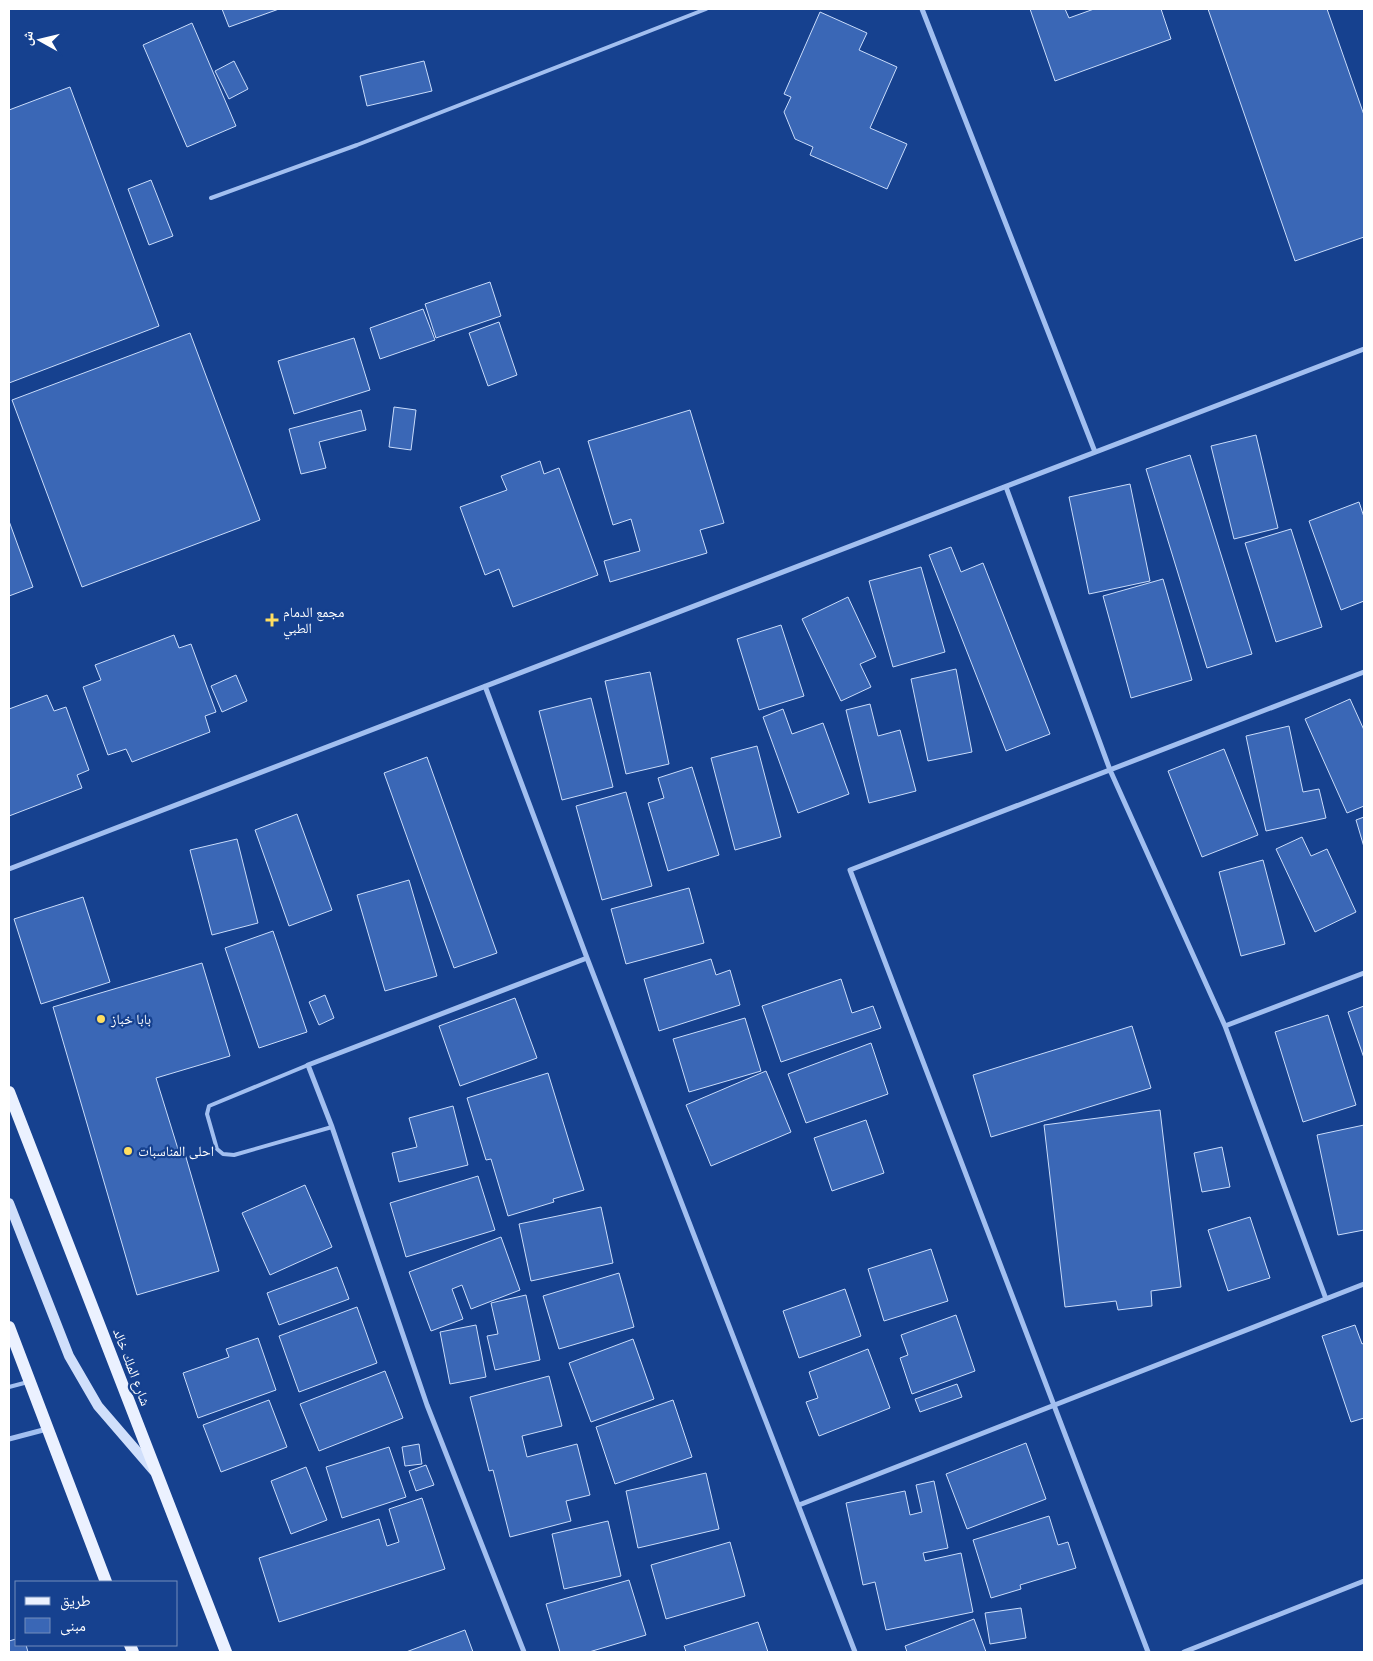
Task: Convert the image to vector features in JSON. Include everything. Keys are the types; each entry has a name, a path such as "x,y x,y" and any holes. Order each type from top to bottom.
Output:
{"main road":[{"name":"شارع الملك خالد","path":"9,1092 226,1652"},
{"path":"9,1327 106,1581"}],"street":[{"path":"922,9 1095,452"},
{"path":"9,869 1364,349"},
{"path":"1006,487 1110,770 1225,1026 1326,1299"},
{"path":"1148,1652 850,870 1364,672"},
{"path":"485,686 587,958 855,1652"},
{"path":"524,1652 427,1405 332,1127 308,1065 587,958"},
{"path":"1225,1026 1364,973"},
{"path":"9,1203 69,1356 98,1406 158,1476"},
{"path":"799,1505 1364,1284"},
{"path":"9,1439 47,1429"},
{"path":"1184,1652 1364,1581"}],"lane":[{"path":"211,198 366,141 706,9"},
{"path":"308,1065 209,1106 207,1114 217,1149 223,1154 234,1155 332,1127"},
{"path":"9,1387 30,1382"}],"building":[{"path":"222,9 279,9 229,27"},
{"path":"1030,9 1065,9 1069,18 1094,9 1161,9 1171,39 1055,81"},
{"path":"1208,9 1327,9 1364,115 1364,237 1295,261"},
{"path":"820,12 867,33 859,50 897,67 870,128 907,144 887,189 810,155 813,147 795,139 784,112 791,97 784,94"},
{"path":"192,23 236,126 187,147 143,45"},
{"path":"234,61 248,89 229,99 215,71"},
{"path":"424,61 432,91 367,106 360,76"},
{"path":"70,87 159,326 9,383 9,110"},
{"path":"151,180 173,236 149,245 128,189"},
{"path":"490,282 501,316 436,338 425,304"},
{"path":"423,309 435,340 380,359 370,328"},
{"path":"499,322 517,375 488,386 469,333"},
{"path":"190,333 260,520 82,587 12,400"},
{"path":"354,338 370,390 294,414 278,361"},
{"path":"394,407 416,410 411,450 389,447"},
{"path":"361,410 366,430 319,442 326,468 301,474 289,429"},
{"path":"690,410 724,523 700,530 707,553 610,582 604,561 640,551 631,519 613,525 588,441"},
{"path":"1256,435 1278,528 1234,539 1211,446"},
{"path":"1190,455 1252,654 1207,668 1146,469"},
{"path":"540,461 544,474 559,468 598,575 513,607 499,569 485,575 460,507 507,490 501,476"},
{"path":"1130,484 1150,581 1089,594 1069,497"},
{"path":"1359,502 1364,517 1364,601 1341,610 1309,521"},
{"path":"9,521 33,587 9,596"},
{"path":"1291,529 1322,627 1276,642 1245,543"},
{"path":"951,547 961,572 983,563 1050,734 1006,751 929,555"},
{"path":"921,567 945,652 893,667 869,581"},
{"path":"1163,579 1192,680 1131,698 1103,596"},
{"path":"848,597 876,657 860,664 871,687 841,701 802,619"},
{"path":"781,625 804,696 759,710 737,639"},
{"path":"174,635 179,648 191,644 216,712 205,716 210,732 132,762 126,749 108,755 83,687 101,680 95,665"},
{"path":"956,669 972,752 928,761 911,679"},
{"path":"650,672 669,764 626,774 605,681"},
{"path":"236,675 247,701 222,712 211,686"},
{"path":"47,695 54,711 66,707 89,770 77,775 82,788 9,816 9,709"},
{"path":"591,698 613,787 562,800 539,711"},
{"path":"1350,699 1364,730 1364,806 1347,813 1305,719"},
{"path":"870,704 878,736 900,730 916,791 869,803 846,710"},
{"path":"783,709 792,734 823,723 849,794 798,813 763,717"},
{"path":"1289,726 1303,792 1319,789 1326,818 1266,831 1246,736"},
{"path":"757,746 781,837 735,850 711,758"},
{"path":"1224,749 1258,835 1202,857 1168,771"},
{"path":"427,757 497,953 454,968 384,773"},
{"path":"692,767 719,855 668,871 648,803 664,798 658,778"},
{"path":"626,792 652,886 602,900 576,806"},
{"path":"297,814 332,910 289,926 255,830"},
{"path":"1364,817 1364,847 1356,820"},
{"path":"1302,837 1311,856 1327,849 1356,912 1315,932 1276,849"},
{"path":"237,839 258,923 212,935 190,850"},
{"path":"1263,860 1285,944 1241,956 1219,872"},
{"path":"409,880 437,976 385,991 357,895"},
{"path":"689,888 704,943 626,964 611,909"},
{"path":"83,897 110,982 41,1004 14,919"},
{"path":"273,931 307,1032 259,1048 225,948"},
{"path":"711,959 716,975 730,970 740,1005 659,1031 644,979"},
{"path":"202,963 230,1056 156,1078 178,1149 183,1147 219,1271 137,1295 53,1007"},
{"path":"841,979 852,1013 873,1006 881,1028 781,1062 762,1006"},
{"path":"325,995 334,1018 319,1025 309,1002"},
{"path":"515,998 537,1058 460,1086 439,1026"},
{"path":"1364,1006 1364,1058 1348,1012"},
{"path":"1328,1015 1356,1105 1303,1122 1275,1032"},
{"path":"745,1018 761,1071 689,1092 673,1039"},
{"path":"1132,1026 1151,1088 991,1137 973,1075"},
{"path":"871,1043 888,1094 806,1123 788,1074"},
{"path":"766,1071 791,1132 711,1166 686,1105"},
{"path":"548,1073 584,1190 553,1199 554,1202 508,1216 491,1159 486,1160 467,1098"},
{"path":"453,1106 468,1165 399,1182 392,1153 417,1147 409,1118"},
{"path":"1160,1110 1181,1287 1151,1291 1152,1306 1118,1310 1116,1301 1065,1307 1044,1125"},
{"path":"866,1120 884,1173 832,1191 814,1138"},
{"path":"1364,1125 1364,1230 1338,1235 1317,1135"},
{"path":"1222,1147 1230,1187 1202,1192 1194,1153"},
{"path":"478,1176 495,1230 406,1257 390,1203"},
{"path":"305,1185 332,1247 270,1275 242,1213"},
{"path":"601,1207 613,1263 531,1281 519,1224"},
{"path":"1250,1217 1270,1278 1228,1291 1208,1230"},
{"path":"501,1237 520,1290 471,1309 462,1285 452,1289 463,1319 431,1331 409,1272"},
{"path":"931,1249 948,1301 884,1321 868,1269"},
{"path":"337,1267 349,1299 279,1325 267,1293"},
{"path":"619,1273 634,1327 559,1349 543,1296"},
{"path":"845,1289 861,1336 799,1358 783,1311"},
{"path":"526,1295 540,1360 495,1370 487,1336 498,1334 491,1303"},
{"path":"357,1307 377,1363 299,1392 279,1336"},
{"path":"956,1315 975,1371 912,1394 900,1358 908,1355 901,1335"},
{"path":"476,1325 486,1377 450,1384 440,1332"},
{"path":"1355,1325 1362,1344 1364,1343 1364,1418 1351,1422 1322,1336"},
{"path":"258,1338 276,1390 198,1418 183,1373 229,1357 226,1349"},
{"path":"633,1339 654,1399 591,1422 569,1363"},
{"path":"868,1349 890,1408 819,1436 806,1402 818,1398 809,1372"},
{"path":"385,1371 403,1418 319,1451 300,1404"},
{"path":"549,1376 562,1426 522,1436 527,1457 577,1444 590,1495 566,1501 571,1521 510,1537 493,1470 489,1471 470,1397"},
{"path":"957,1384 962,1397 920,1412 915,1399"},
{"path":"269,1400 287,1447 221,1472 203,1425"},
{"path":"673,1400 692,1457 615,1484 596,1427"},
{"path":"1026,1443 1046,1499 967,1529 946,1474"},
{"path":"419,1444 422,1464 405,1466 402,1447"},
{"path":"389,1447 406,1497 342,1518 326,1467"},
{"path":"426,1465 434,1485 416,1491 409,1471"},
{"path":"306,1467 327,1520 291,1534 271,1481"},
{"path":"706,1473 719,1529 638,1548 626,1491"},
{"path":"934,1481 948,1548 923,1553 925,1561 961,1553 973,1612 886,1630 875,1582 863,1585 846,1503 905,1491 910,1515 922,1512 916,1485"},
{"path":"422,1498 445,1569 279,1622 259,1558 379,1519 387,1546 399,1542 389,1509"},
{"path":"1049,1516 1058,1545 1068,1542 1076,1568 1020,1585 1021,1589 991,1598 973,1540"},
{"path":"608,1521 621,1576 564,1589 552,1534"},
{"path":"730,1542 745,1596 666,1619 651,1565"},
{"path":"629,1580 646,1635 589,1652 560,1652 546,1604"},
{"path":"1021,1608 1026,1638 990,1644 985,1613"},
{"path":"974,1619 986,1652 907,1652 905,1646"},
{"path":"758,1622 768,1652 686,1652 684,1646"},
{"path":"465,1630 473,1652 406,1652"},
{"path":"15,1639 15,1646 26,1646 28,1652 9,1652 9,1641"}],"place":[{"name":"مجمع الدمام الطبي","path":"272,620"},
{"name":"بابا خباز","path":"101,1019"},
{"name":"احلى المناسبات","path":"128,1151"}]}
